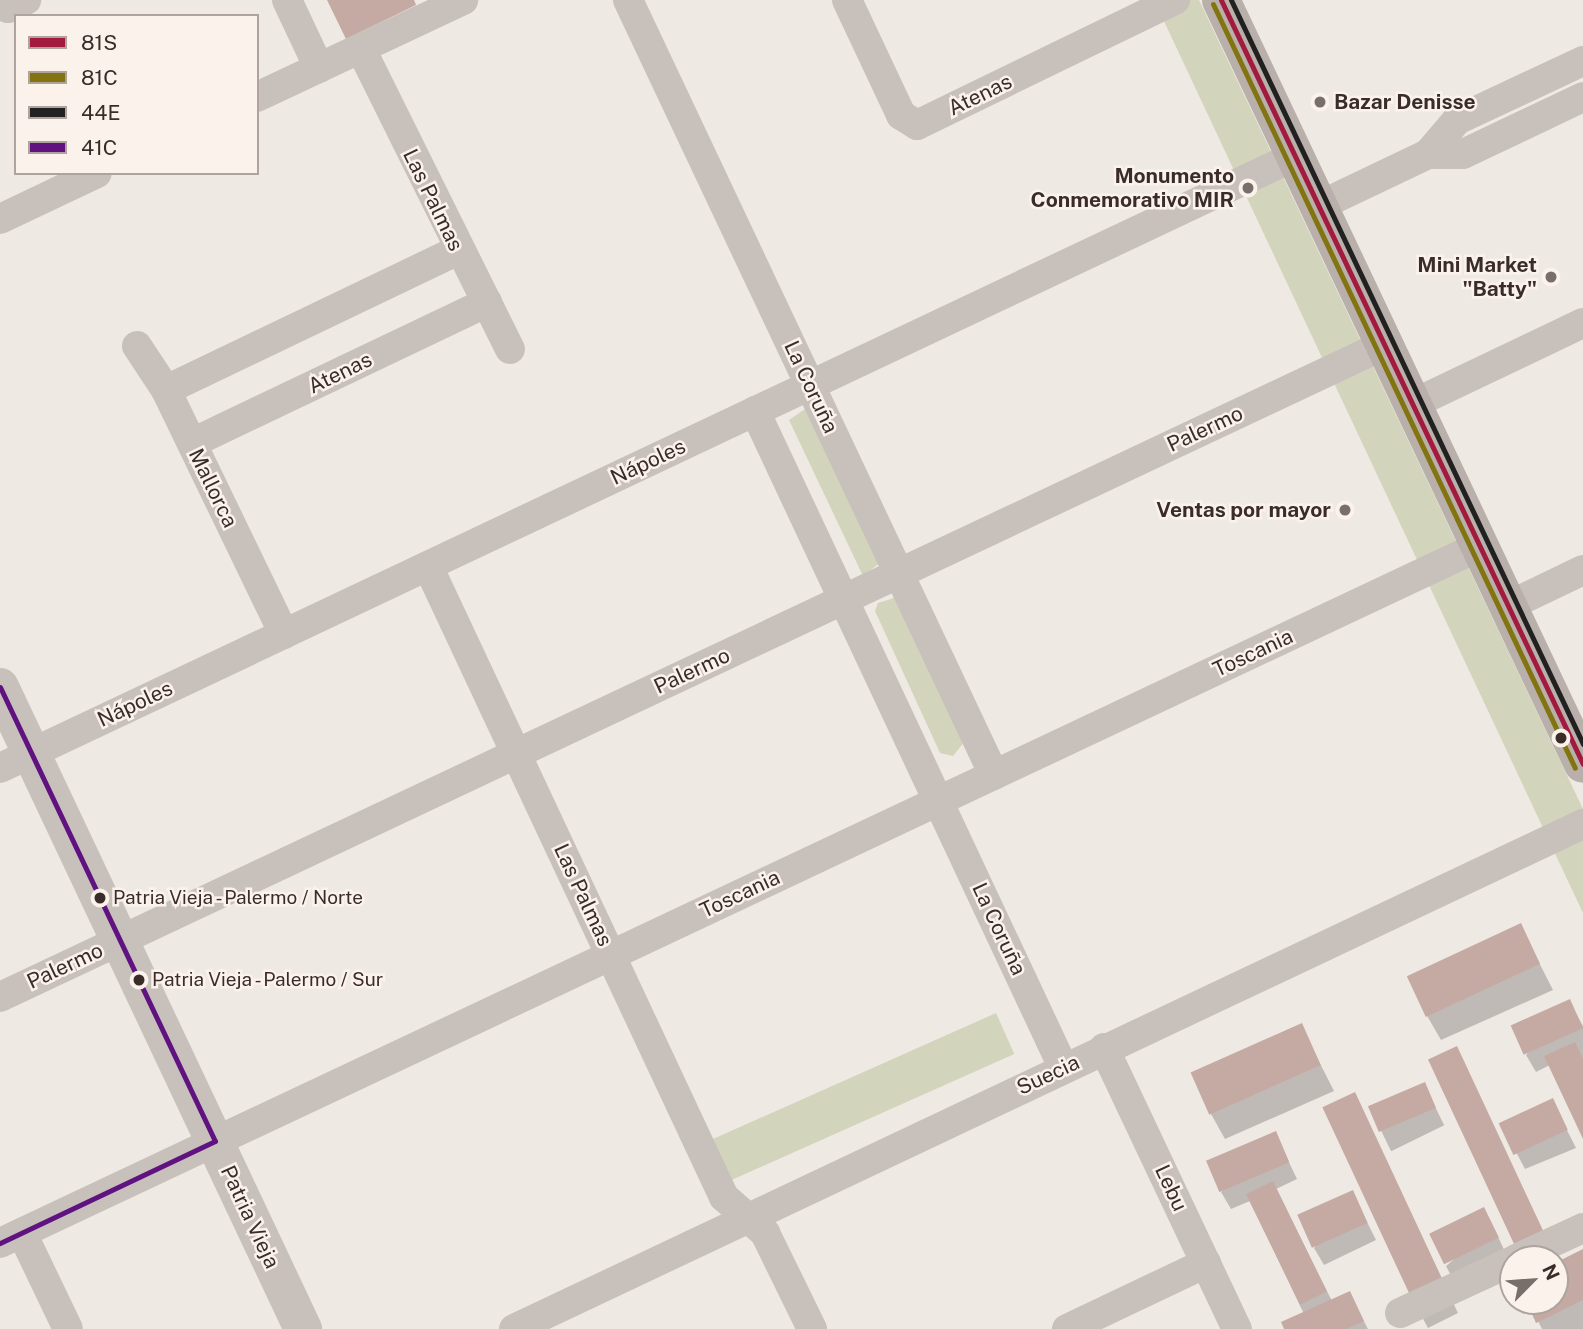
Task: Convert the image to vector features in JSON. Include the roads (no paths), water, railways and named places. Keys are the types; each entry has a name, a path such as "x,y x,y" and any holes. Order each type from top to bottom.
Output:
{"main road":[{"path":"1221,0 1583,764"}],"street":[{"path":"287,0 318,68"},
{"path":"259,96 463,0"},
{"name":"La Coruña","path":"628,0 994,775"},
{"name":"Atenas","path":"847,0 901,115 917,125 1175,0"},
{"name":"Las Palmas","path":"360,49 456,251 488,302 510,349"},
{"path":"1319,206 1428,154 1457,120 1583,61"},
{"path":"1428,154 1463,154 1583,97"},
{"name":"Nápoles","path":"16,761 1295,156"},
{"path":"0,219 93,175"},
{"path":"166,390 456,251"},
{"name":"Atenas","path":"192,443 488,302"},
{"path":"1413,404 1583,323"},
{"name":"Palermo","path":"0,997 1384,345"},
{"name":"Mallorca","path":"137,346 166,390 284,634"},
{"name":"La Coruña","path":"755,411 1063,1067"},
{"name":"Toscania","path":"11,1238 1480,546"},
{"name":"Las Palmas","path":"428,566 724,1197 745,1219 765,1233 811,1329"},
{"path":"1508,606 1583,570"},
{"name":"Patria Vieja","path":"0,687 16,761 120,940 303,1329"},
{"name":"Suecia","path":"514,1329 1063,1067 1583,824"},
{"name":"Lebu","path":"1104,1048 1237,1329"},
{"path":"1547,1245 1583,1228"},
{"path":"11,1238 68,1329"},
{"path":"1067,1329 1206,1263"},
{"path":"1400,1313 1499,1267"}],"place":[{"name":"Bazar Denisse","path":"1320,102"},
{"name":"Monumento Conmemorativo MIR","path":"1248,188"},
{"name":"Mini Market \"Batty\"","path":"1551,277"},
{"name":"Ventas por mayor","path":"1345,510"},
{"name":"Patria Vieja - Palermo / Norte","path":"100,898"},
{"name":"Patria Vieja - Palermo / Sur","path":"139,980"}]}
